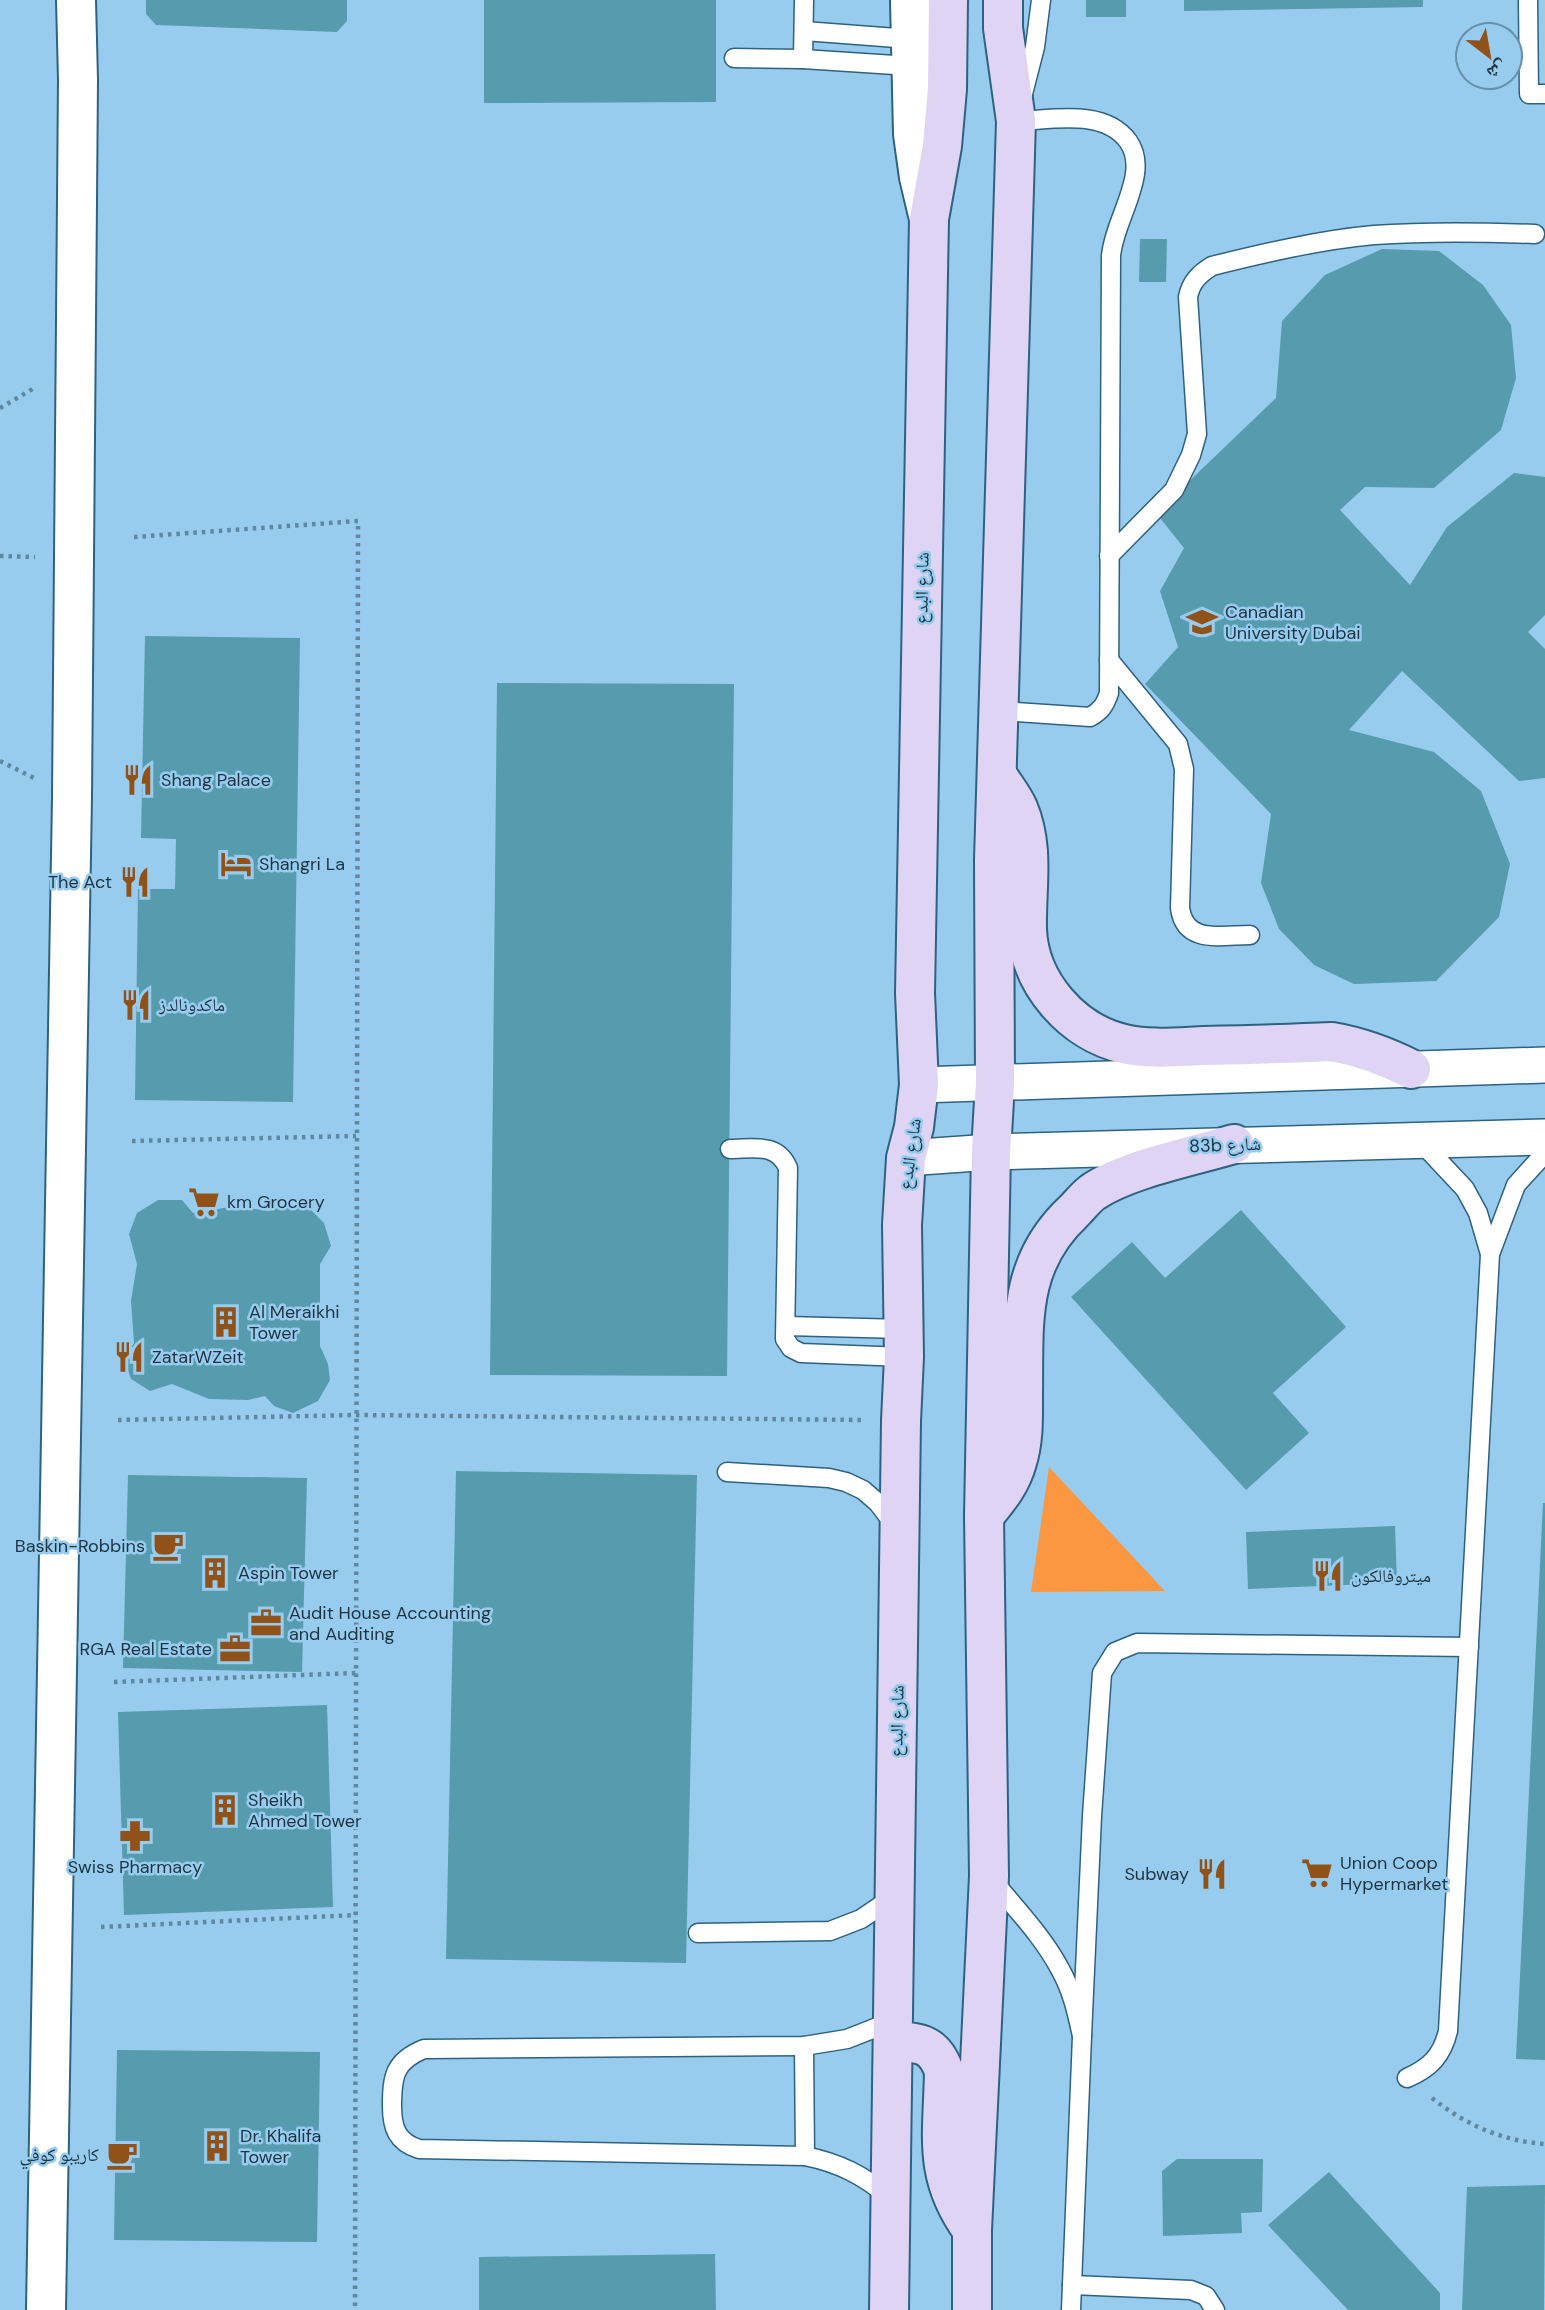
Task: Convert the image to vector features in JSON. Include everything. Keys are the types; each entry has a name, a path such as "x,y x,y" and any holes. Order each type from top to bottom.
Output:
{"main road":[{"name":"شارع البدع","path":"889,2310 903,1343 902,1225 906,1158 914,1127 919,1085 915,993 929,219 942,146 947,89 948,0"},
{"path":"972,2310 972,2230 989,1876 984,1516 991,1152 995,1083 994,859 1016,121 1003,28 1003,0"},
{"path":"998,776 1017,806 1026,832 1030,860 1027,932 1032,961 1045,988 1064,1012 1091,1032 1124,1044 1158,1047 1332,1042 1358,1046 1411,1069"},
{"path":"984,1516 1007,1488 1018,1462 1023,1433 1024,1320 1028,1286 1040,1255 1058,1226 1094,1192 1136,1172 1234,1144"},
{"path":"894,2031 931,2048 939,2058 944,2071 942,2165 948,2189 958,2211 972,2230"}],"street":[{"path":"46,2310 72,797 78,80 76,0"},
{"path":"910,0 913,134 929,219"},
{"path":"919,1085 1545,1065"},
{"name":"83b شارع","path":"906,1158 991,1152 1234,1144 1545,1137"}],"lane":[{"path":"803,59 804,0"},
{"path":"1000,711 1090,717 1106,704 1108,693 1111,255 1113,238 1132,190 1137,168 1132,148 1120,130 1101,120 1016,121 1035,47 1041,0"},
{"path":"1528,0 1529,94 1545,94"},
{"path":"804,31 910,53"},
{"path":"734,58 803,59 910,53"},
{"path":"1110,556 1174,490 1191,455 1197,434 1188,298 1190,289 1201,273 1212,266 1290,248 1372,235 1453,231 1535,234"},
{"path":"1109,660 1169,732 1182,753 1181,920 1188,930 1200,935 1250,935"},
{"path":"1420,1141 1465,1189 1478,1213 1490,1254"},
{"path":"730,1149 772,1150 779,1154 788,1168 788,1344 801,1353 903,1343"},
{"path":"1407,2078 1435,2061 1444,2048 1448,2031 1490,1254 1516,1185 1545,1153"},
{"path":"786,1326 903,1343"},
{"path":"727,1472 829,1478 846,1482 863,1490 878,1503 891,1518 900,1535"},
{"path":"1071,2310 1092,1816 1102,1673 1115,1652 1137,1643 1469,1647"},
{"path":"989,1876 1042,1940 1061,1970 1074,2002 1082,2036"},
{"path":"698,1933 830,1931 860,1919 895,1896"},
{"path":"890,2198 872,2182 850,2169 805,2156 419,2149 401,2140 394,2130 392,2081 396,2070 411,2054 424,2049 804,2046 894,2031"},
{"path":"804,2046 805,2156"},
{"path":"1072,2285 1191,2291 1206,2297 1215,2310"}],"path":[{"path":"134,537 358,521 355,2310"},
{"path":"132,1141 356,1136"},
{"path":"118,1420 356,1415 901,1420"},
{"path":"114,1682 356,1673"},
{"path":"101,1927 356,1915"},
{"path":"1407,2078 1465,2121 1493,2135 1524,2143 1545,2144"}],"shaded area":[{"path":"1049,1467 1165,1591 1031,1592"}],"building":[{"path":"146,0 347,0 347,21 337,32 156,25 146,14"},
{"path":"484,0 716,0 716,102 484,103"},
{"path":"1086,0 1126,0 1126,17 1086,17"},
{"path":"1184,0 1423,0 1423,7 1184,11"},
{"path":"1140,239 1167,239 1166,282 1139,282"},
{"path":"1382,249 1439,251 1483,285 1511,325 1516,378 1501,430 1434,488 1365,487 1340,510 1410,585 1447,527 1514,473 1545,477 1545,615 1528,632 1545,649 1545,778 1519,781 1402,671 1349,730 1434,752 1481,791 1510,864 1499,917 1436,981 1354,984 1314,965 1279,929 1261,883 1271,814 1145,684 1178,647 1160,591 1184,548 1156,513 1276,398 1282,321 1325,275"},
{"name":"Shangri La","path":"145,636 300,638 293,1102 135,1100 138,889 175,889 176,839 141,838"},
{"path":"497,683 734,684 727,1376 490,1375"},
{"name":"Al Meraikhi Tower","path":"158,1200 182,1200 193,1213 236,1206 269,1211 288,1204 307,1206 324,1223 331,1246 320,1264 320,1346 328,1364 330,1380 318,1401 293,1413 274,1406 265,1396 248,1400 209,1399 172,1384 150,1391 131,1379 124,1358 134,1343 131,1301 137,1264 129,1234 137,1213"},
{"path":"1241,1210 1346,1327 1273,1393 1309,1433 1246,1490 1071,1297 1132,1242 1165,1278"},
{"path":"456,1471 697,1475 686,1963 446,1959"},
{"name":"Aspin Tower","path":"128,1475 307,1478 302,1672 123,1668"},
{"path":"1545,1503 1545,2060 1516,2059"},
{"path":"1395,1526 1397,1583 1248,1589 1246,1532"},
{"name":"Sheikh Ahmed Tower","path":"327,1705 333,1907 124,1915 118,1712"},
{"name":"Dr. Khalifa Tower","path":"117,2050 320,2052 317,2242 114,2240"},
{"path":"1177,2159 1263,2159 1262,2212 1241,2213 1242,2233 1163,2236 1162,2171"},
{"path":"1329,2172 1440,2293 1440,2310 1348,2310 1268,2225"},
{"path":"1545,2185 1544,2310 1462,2310 1467,2187"},
{"path":"715,2254 716,2310 479,2310 479,2257"}],"place":[{"name":"Canadian University Dubai","path":"1202,622"},
{"name":"Shang Palace","path":"138,780"},
{"name":"Shangri La","path":"236,864"},
{"name":"The Act","path":"135,882"},
{"name":"ماكدونالدز","path":"136,1005"},
{"name":"km Grocery","path":"204,1202"},
{"name":"Al Meraikhi Tower","path":"226,1322"},
{"name":"ZatarWZeit","path":"129,1357"},
{"name":"Baskin-Robbins","path":"168,1546"},
{"name":"Aspin Tower","path":"215,1573"},
{"name":"ميتروفالكون","path":"1328,1576"},
{"name":"Audit House Accounting and Auditing","path":"266,1623"},
{"name":"RGA Real Estate","path":"235,1649"},
{"name":"Sheikh Ahmed Tower","path":"225,1810"},
{"name":"Swiss Pharmacy","path":"135,1836"},
{"name":"Union Coop Hypermarket","path":"1317,1873"},
{"name":"Subway","path":"1212,1874"},
{"name":"Dr. Khalifa Tower","path":"217,2146"},
{"name":"كاريبو كوفي","path":"122,2155"}]}
